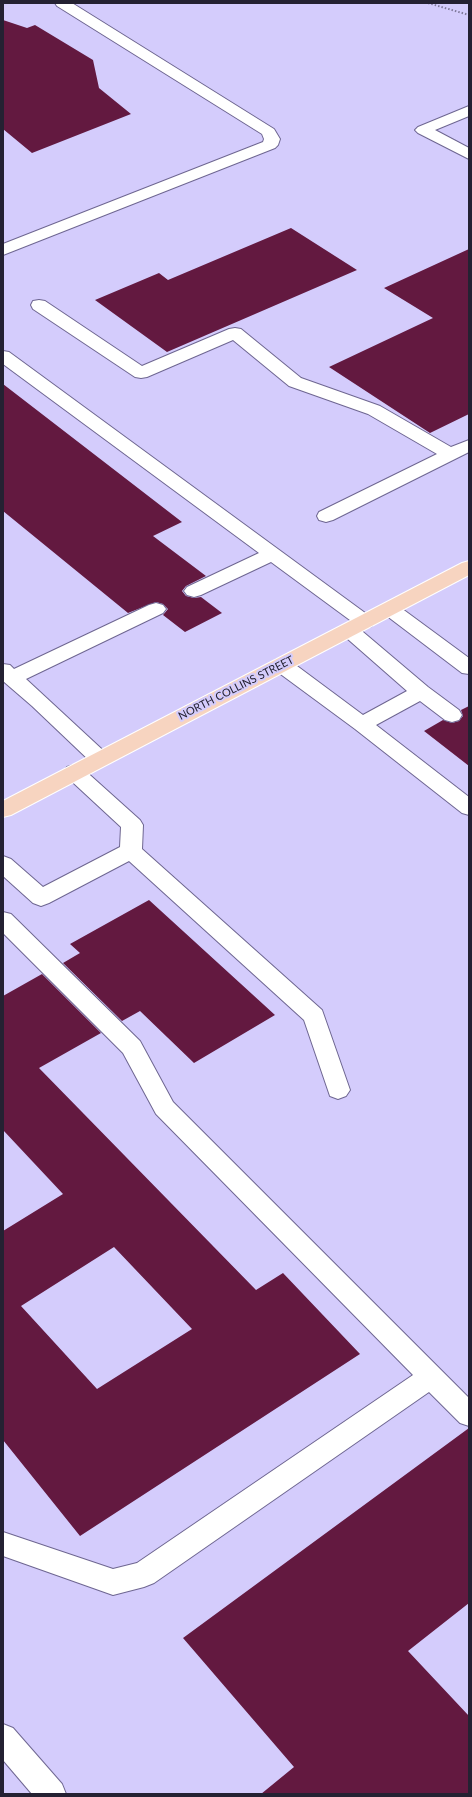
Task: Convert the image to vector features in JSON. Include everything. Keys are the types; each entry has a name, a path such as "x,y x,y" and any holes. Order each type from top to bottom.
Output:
{"main road":[{"name":"NORTH COLLINS STREET","path":"3,810 469,567"}],"street":[{"path":"3,250 270,145 272,139 269,132 62,3"},
{"path":"469,111 423,130 469,154"},
{"path":"39,305 141,373 235,333 295,382 374,410 450,455"},
{"path":"3,356 272,554 357,626 421,692 452,715"},
{"path":"326,516 469,446"},
{"path":"194,591 272,554"},
{"path":"100,759 39,701 7,674 156,609"},
{"path":"390,609 469,668"},
{"path":"282,665 362,724 469,808"},
{"path":"362,724 421,692"},
{"path":"74,772 132,825 131,851"},
{"path":"3,864 41,898 131,851"},
{"path":"131,851 314,1016 338,1090"},
{"path":"3,920 132,1047 164,1108 469,1415"},
{"path":"3,1544 113,1582 144,1574 431,1377"},
{"path":"3,1738 51,1794"}],"path":[{"path":"428,3 469,15"}],"building":[{"path":"3,20 27,28 35,25 93,60 99,88 131,114 32,153 3,129"},
{"path":"291,228 357,270 167,352 95,300 159,273 168,280"},
{"path":"469,249 469,414 430,433 329,367 433,318 384,288"},
{"path":"3,384 182,522 153,536 206,576 186,586 182,591 186,596 194,598 201,597 222,613 185,632 163,615 168,609 163,604 156,602 128,613 3,511"},
{"path":"469,706 469,766 424,731 443,720 452,723 459,721 463,716 461,710"},
{"path":"149,900 275,1015 194,1063 140,1011 122,1021 63,963 80,953 70,944"},
{"path":"42,974 101,1033 39,1068 256,1290 283,1273 360,1354 80,1536 3,1440 3,1231 63,1194 3,1130 3,996","holes":["114,1247 192,1329 97,1389 21,1306"]},
{"path":"469,1428 469,1603 408,1651 469,1716 469,1794 261,1794 294,1767 183,1638"}]}
